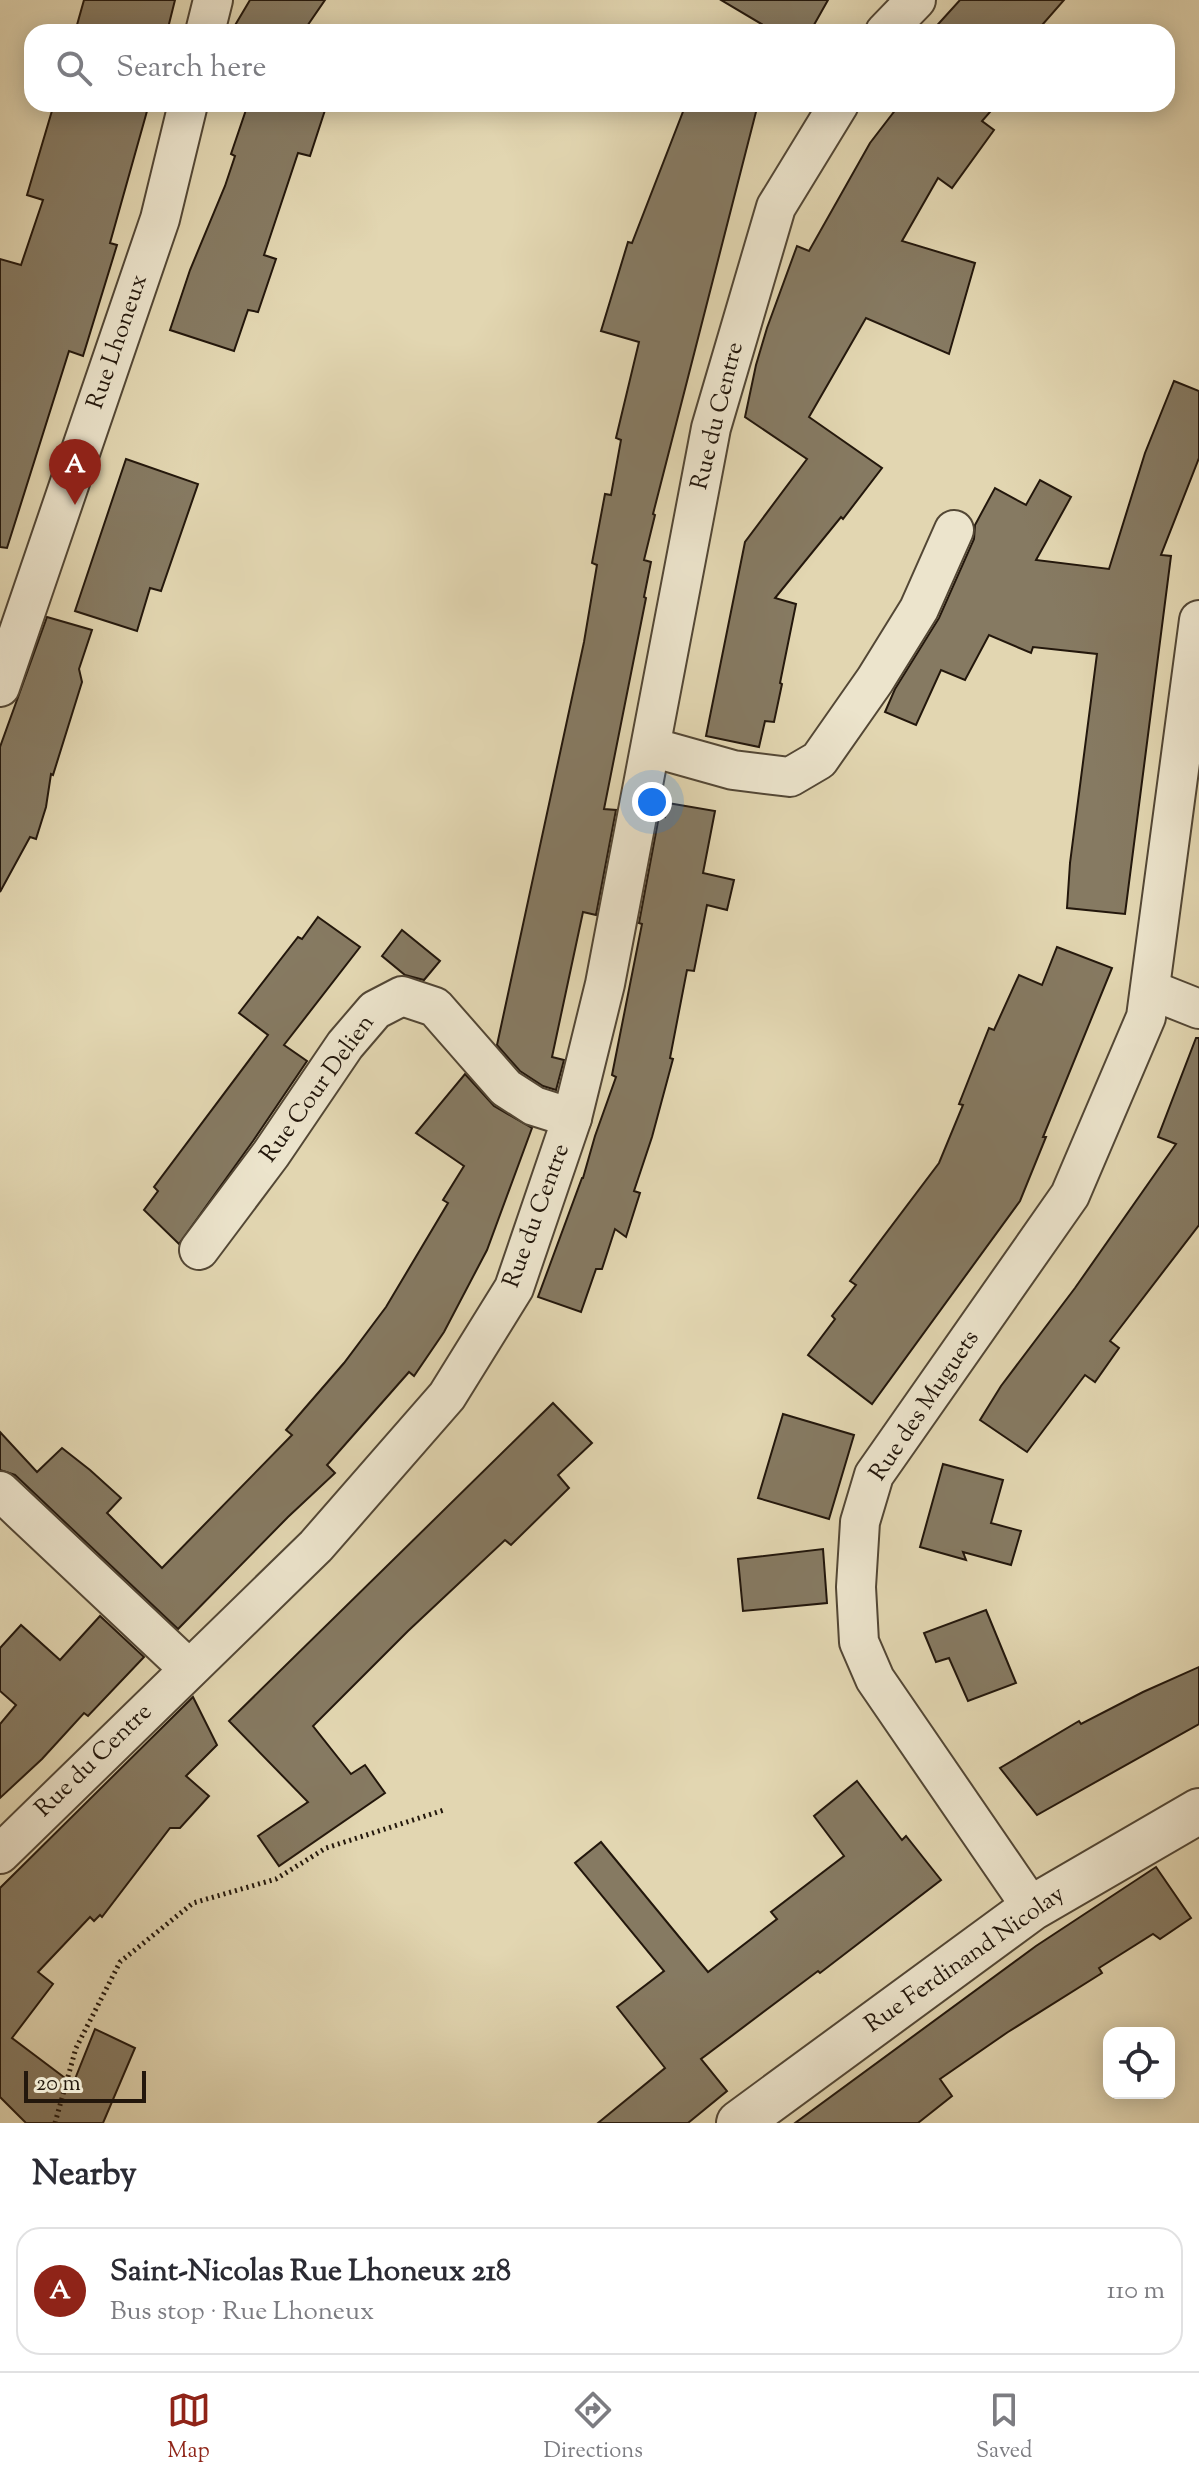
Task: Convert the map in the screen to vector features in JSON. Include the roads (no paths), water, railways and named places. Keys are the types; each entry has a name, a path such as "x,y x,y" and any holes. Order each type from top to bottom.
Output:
{"street":[{"path":"207,24 213,0"},
{"path":"893,24 916,0"},
{"name":"Rue Lhoneux","path":"0,687 11,621 160,219 186,112"},
{"name":"Rue du Centre","path":"0,1854 316,1546 447,1396 514,1288 572,1118 605,984 719,398 776,207 834,112"},
{"path":"651,747 733,770 790,777 819,760 875,680 919,609 954,530"},
{"name":"Rue des Muguets","path":"1032,1908 869,1667 859,1642 856,1587 860,1522 874,1475 1070,1195 1146,1017 1199,620"},
{"path":"1151,990 1199,1009"},
{"name":"Rue Cour Delien","path":"199,1250 271,1154 345,1045 375,1010 402,996 435,1007 506,1088 534,1106 572,1118"},
{"path":"0,1491 189,1669"},
{"name":"Rue Ferdinand Nicolay","path":"739,2123 1032,1908 1199,1811"}],"place":[{"name":"Saint-Nicolas Rue Lhoneux 218","path":"75,505"}]}
